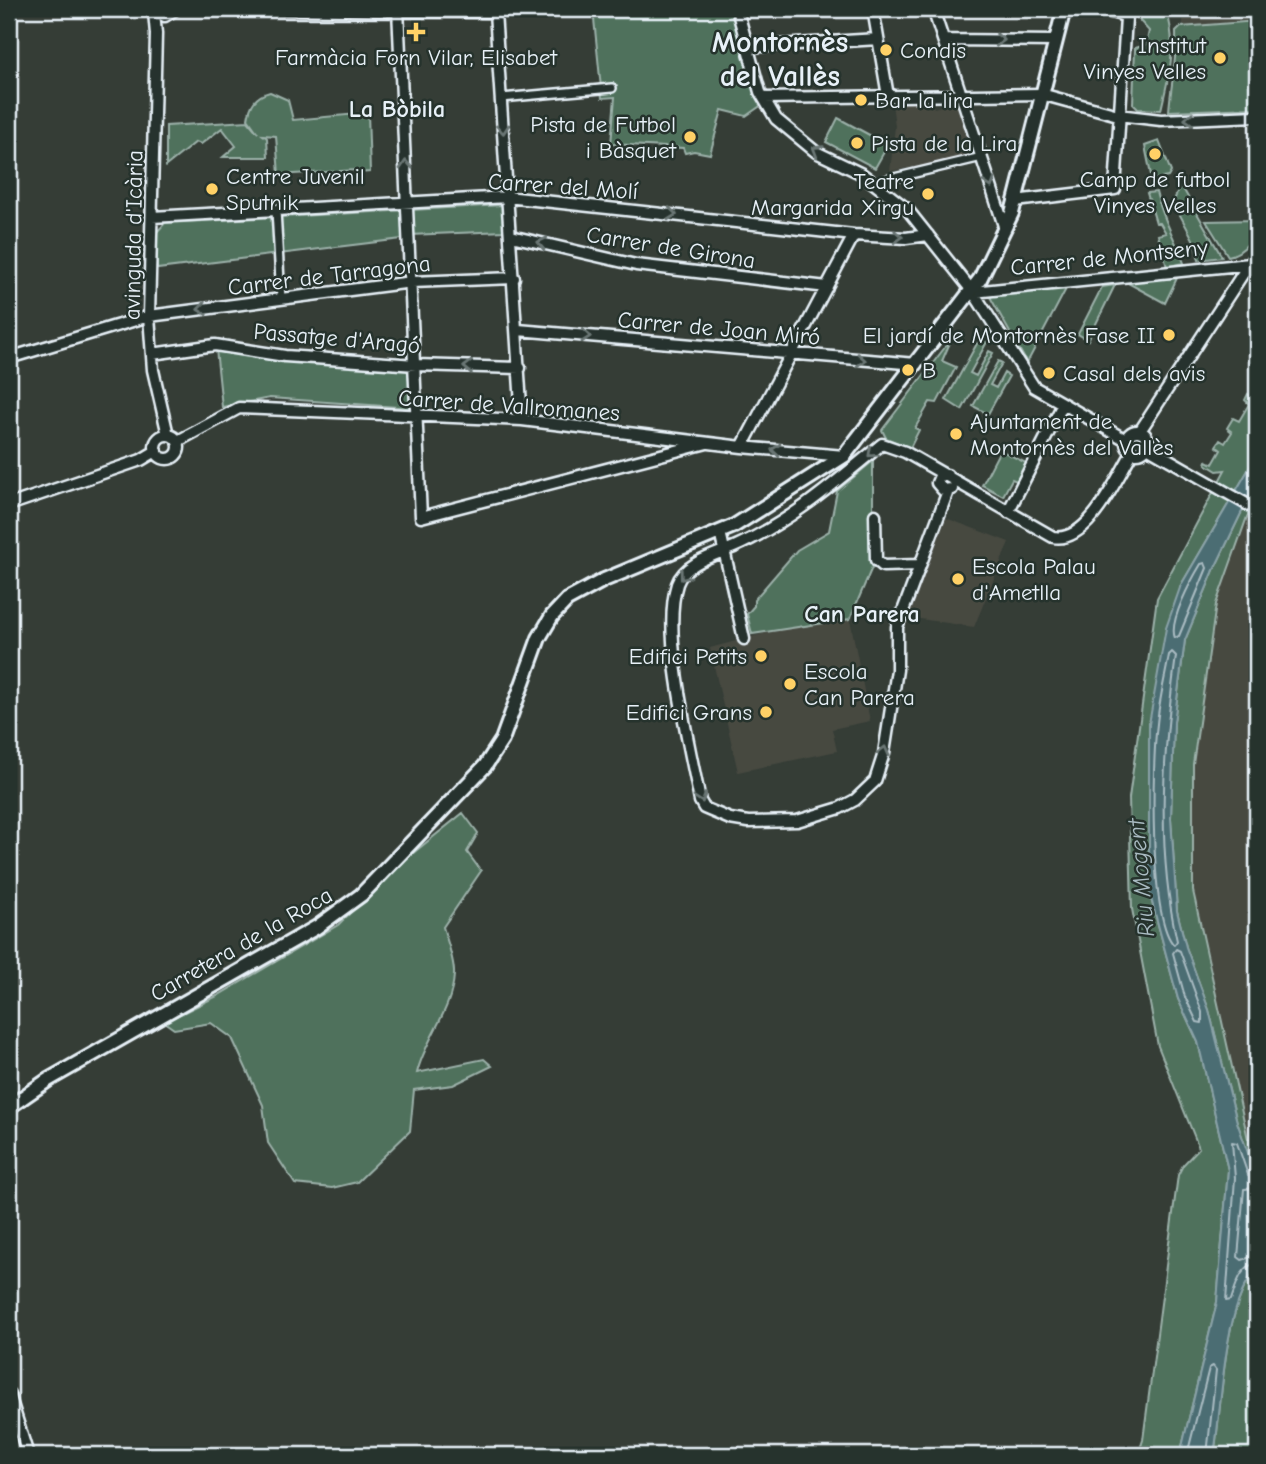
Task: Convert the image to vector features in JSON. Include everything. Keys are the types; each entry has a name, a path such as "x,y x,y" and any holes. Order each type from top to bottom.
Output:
{"street":[{"path":"152,11 173,12 187,9"},
{"path":"275,9 495,12 544,9"},
{"path":"737,9 764,98 776,119 816,152 873,183 907,209 973,292 1034,387 1126,440"},
{"path":"873,9 888,96"},
{"path":"933,9 1005,229"},
{"path":"744,639 720,532 844,456 973,292 1005,229 1015,201 1064,9"},
{"path":"1015,201 1115,189 1126,18 1096,9"},
{"path":"398,10 419,416 421,517 706,443"},
{"name":"avinguda d'Icària","path":"152,11 156,34 149,316 152,354 168,435"},
{"path":"156,34 173,12"},
{"path":"495,12 522,420"},
{"path":"748,47 878,39"},
{"path":"945,40 1055,41"},
{"path":"501,98 612,88"},
{"path":"764,98 1041,94 1118,115 1161,120 1257,116"},
{"path":"873,183 982,157"},
{"name":"Carrer del Molí","path":"152,217 507,197 854,235 906,238 928,235"},
{"path":"276,210 281,299"},
{"path":"742,447 854,235"},
{"name":"Carrer de Girona","path":"511,236 636,265 827,288"},
{"path":"1132,453 1127,448 1126,440 1131,433 1140,431 1257,252"},
{"name":"Carrer de Montseny","path":"973,292 1250,264"},
{"name":"Carrer de Tarragona","path":"9,358 149,316 412,282 514,278"},
{"name":"Carrer de Joan Miró","path":"518,330 916,364"},
{"name":"Passatge d'Aragó","path":"152,354 215,345 268,355 416,365 520,368"},
{"path":"1008,512 1063,404"},
{"name":"Carrer de Vallromanes","path":"178,441 239,408 522,420 706,443 844,456"},
{"path":"1132,453 1142,452 1147,447 1147,438 1140,431"},
{"path":"9,505 141,460 156,451 158,440 168,435 178,441 178,452 173,458 165,459 156,451"},
{"path":"950,484 897,627 897,670 884,753 875,781 855,800 840,808 796,821 748,822 713,814 704,808 700,801 672,638 677,582 689,568 744,543 833,487 882,444 891,445 931,467 950,484 1053,537 1063,539 1083,529 1132,453"},
{"path":"1147,447 1257,510"},
{"path":"1215,485 1225,486 1257,503"},
{"path":"874,515 876,560 883,566 920,565"},
{"name":"Carretera de la Roca","path":"9,1107 48,1080 317,927 361,895 485,766 502,740 539,638 552,616 567,600 604,580 720,532"},
{"path":"9,1394 28,1455"}],"shaded area":[{"name":"Institut Vinyes Velles","path":"1183,9 1257,9 1257,108 1183,111"},
{"path":"956,102 973,158 890,171 895,126 892,103 932,103 934,108"},
{"path":"1257,498 1257,1153 1252,1140 1248,1140 1193,891 1193,763 1216,604 1247,517"},
{"name":"Escola Palau d'Ametlla","path":"946,518 1009,542 974,627 907,617"},
{"name":"Escola Can Parera","path":"850,619 870,721 832,729 837,751 738,772 710,648 773,631"}],"green space":[{"path":"593,9 737,9 766,102 746,116 722,110 710,154 694,151 685,153 683,148 611,144 615,97 602,98"},
{"path":"1138,9 1166,9 1170,22 1171,60 1161,110 1138,109 1133,104 1135,48 1146,45 1149,31 1140,21"},
{"name":"Institut Vinyes Velles","path":"1257,21 1257,108 1169,111 1176,32 1181,27"},
{"path":"270,92 288,100 293,120 368,113 370,172 357,173 356,170 279,175 276,136 263,135 267,138 268,157 223,157 236,146 222,128 201,144 196,142 166,166 166,126 248,121 258,133 248,119 250,109 257,99"},
{"name":"Pista de la Lira","path":"838,118 888,145 875,168 826,142"},
{"name":"Camp de futbol Vinyes Velles","path":"1159,141 1171,172 1168,177 1152,180 1145,146"},
{"path":"1181,185 1222,257 1199,260 1194,241 1173,202"},
{"path":"1156,192 1184,263 1167,267 1158,235 1166,233 1160,223 1156,223 1147,193"},
{"path":"503,205 505,231 409,235 402,239 157,269 156,233 165,223"},
{"path":"1257,220 1255,232 1248,243 1228,256 1206,221"},
{"path":"1177,278 1165,303 1126,282"},
{"path":"1115,285 1088,340 1078,334 1102,287"},
{"path":"1067,287 1027,363 989,295"},
{"path":"952,338 942,361 956,367 937,403 930,402 915,428 919,430 910,448 886,438 882,430"},
{"path":"980,338 987,342 970,373 976,376 989,351 993,353 962,410 946,400"},
{"path":"216,349 263,354 269,360 409,368 412,408 270,398 222,407"},
{"path":"998,361 1002,363 990,385 996,388 1004,373 1009,376 988,414 973,406"},
{"path":"1257,391 1257,455 1181,585 1149,724 1149,891 1178,999 1198,1042 1228,1170 1217,1302 1180,1455 1138,1455 1143,1440 1178,1175 1183,1165 1199,1148 1158,1046 1132,909 1129,798 1157,598 1225,470 1217,471 1206,464 1207,461 1213,464 1221,450 1216,446 1220,440 1225,443 1232,432 1227,428 1233,418 1239,421 1249,404 1245,400 1248,394 1253,397"},
{"path":"1000,450 1028,464 1019,482 1012,479 1003,496 982,485"},
{"path":"873,461 873,565 850,619 752,634 747,614 754,606 754,600 797,550 829,531 837,491"},
{"path":"1257,480 1257,498 1247,517 1216,604 1193,764 1193,891 1248,1139 1252,1139 1257,1153 1257,1268 1255,1173 1237,1122 1209,1010 1186,947 1177,911 1171,818 1174,722 1185,640 1214,570"},
{"path":"463,813 478,833 467,852 481,871 443,927 453,964 452,988 444,1013 417,1073 484,1059 492,1066 453,1085 414,1090 410,1131 357,1182 332,1188 295,1184 268,1143 263,1105 232,1038 211,1023 174,1029 164,1022 217,996 338,925 402,862"},
{"path":"1257,1268 1257,1455 1214,1455 1230,1331 1245,1285"}],"water":[{"path":"1257,455 1257,480 1214,570 1185,640 1174,722 1171,818 1177,911 1186,947 1209,1010 1237,1122 1255,1173 1257,1268 1245,1285 1230,1330 1214,1454 1180,1455 1217,1302 1228,1170 1198,1042 1178,999 1149,891 1149,724 1166,628 1181,585"}],"place":[{"name":"Farmàcia Forn Vilar, Elisabet","path":"416,32"},
{"name":"Condis","path":"886,50"},
{"name":"Institut Vinyes Velles","path":"1220,58"},
{"name":"Bar la lira","path":"861,100"},
{"name":"Pista de Futbol i Bàsquet","path":"690,137"},
{"name":"Pista de la Lira","path":"857,143"},
{"name":"Camp de futbol Vinyes Velles","path":"1155,154"},
{"name":"Centre Juvenil Sputnik","path":"212,189"},
{"name":"Teatre Margarida Xirgu","path":"928,194"},
{"name":"El jardí de Montornès Fase II","path":"1169,335"},
{"name":"B","path":"908,370"},
{"name":"Casal dels avis","path":"1049,373"},
{"name":"Ajuntament de Montornès del Vallès","path":"956,434"},
{"name":"Escola Palau d'Ametlla","path":"958,579"},
{"name":"Edifici Petits","path":"761,656"},
{"name":"Escola Can Parera","path":"790,684"},
{"name":"Edifici Grans","path":"766,712"}],"district":[{"name":"Montornès del Vallès","path":"780,59"},
{"name":"La Bòbila","path":"397,109"},
{"name":"Can Parera","path":"862,614"}],"water label":[{"name":"Riu Mogent","path":"1141,878"}]}
